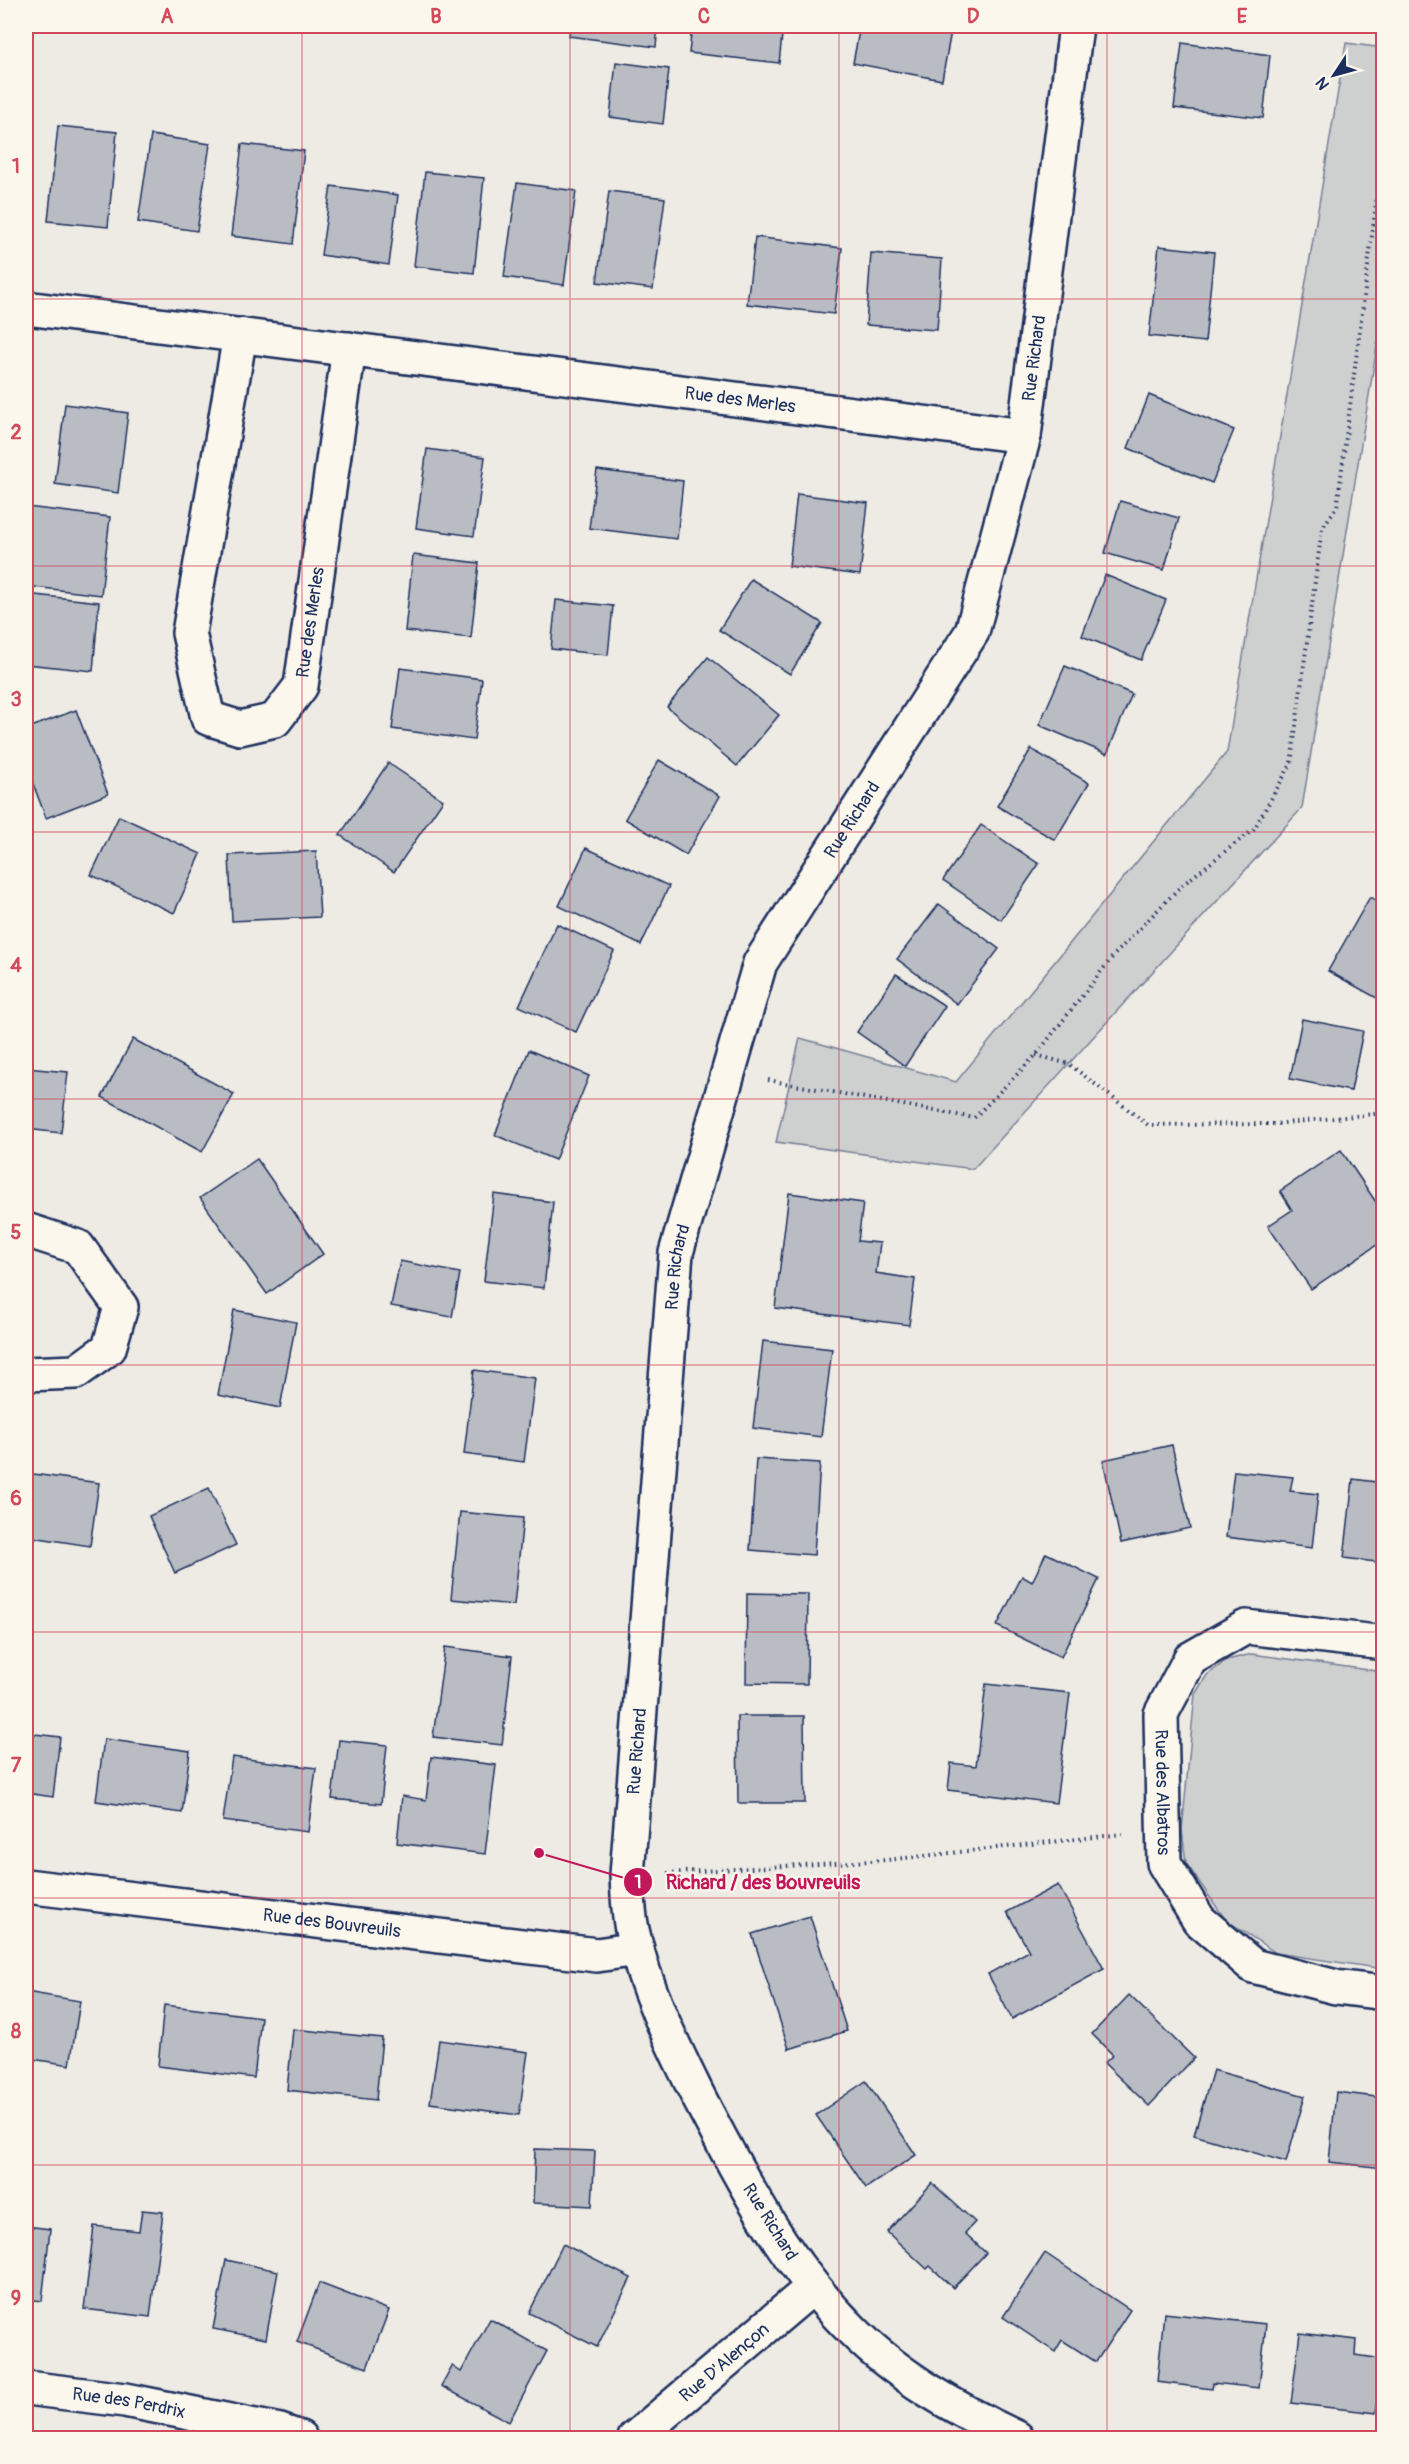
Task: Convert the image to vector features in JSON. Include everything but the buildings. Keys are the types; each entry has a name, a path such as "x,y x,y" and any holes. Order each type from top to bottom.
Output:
{"street":[{"name":"Rue Richard","path":"1017,2439 964,2411 907,2375 852,2331 813,2287 770,2227 714,2127 669,2034 636,1949 628,1911 627,1875 676,1253 760,963 972,632 1024,436 1076,26"},
{"name":"Rue des Merles","path":"26,308 1024,436"},
{"name":"Rue des Merles","path":"240,335 189,633 208,718 240,729 275,720 301,686 349,349"},
{"path":"26,1230 78,1247 121,1307 109,1348 76,1372 26,1374"},
{"name":"Rue des Albatros","path":"1383,1643 1246,1627 1190,1659 1161,1714 1164,1863 1199,1920 1253,1966 1336,1987 1383,1993"},
{"name":"Rue des Bouvreuils","path":"26,1886 597,1955 636,1949"},
{"name":"Rue D'Alençon","path":"635,2439 813,2287"},
{"name":"Rue des Perdrix","path":"26,2388 125,2400 279,2431 300,2439"}],"path":[{"path":"728,1072 974,1119 1036,1055 1114,955 1181,886 1254,829 1291,764 1322,528 1337,507 1383,142"},
{"path":"1036,1055 1069,1064 1148,1125 1275,1124 1383,1113"},
{"path":"627,1875 887,1860 1164,1830"}],"shaded area":[{"path":"1346,43 1383,48 1383,309 1302,808 973,1169 776,1142 800,1038 956,1082 1227,752"},
{"path":"1252,1654 1383,1672 1383,1969 1276,1953 1225,1919 1186,1863 1182,1830 1195,1694 1207,1675 1227,1660"}],"place":[{"name":"Richard / des Bouvreuils","path":"539,1853"}]}
